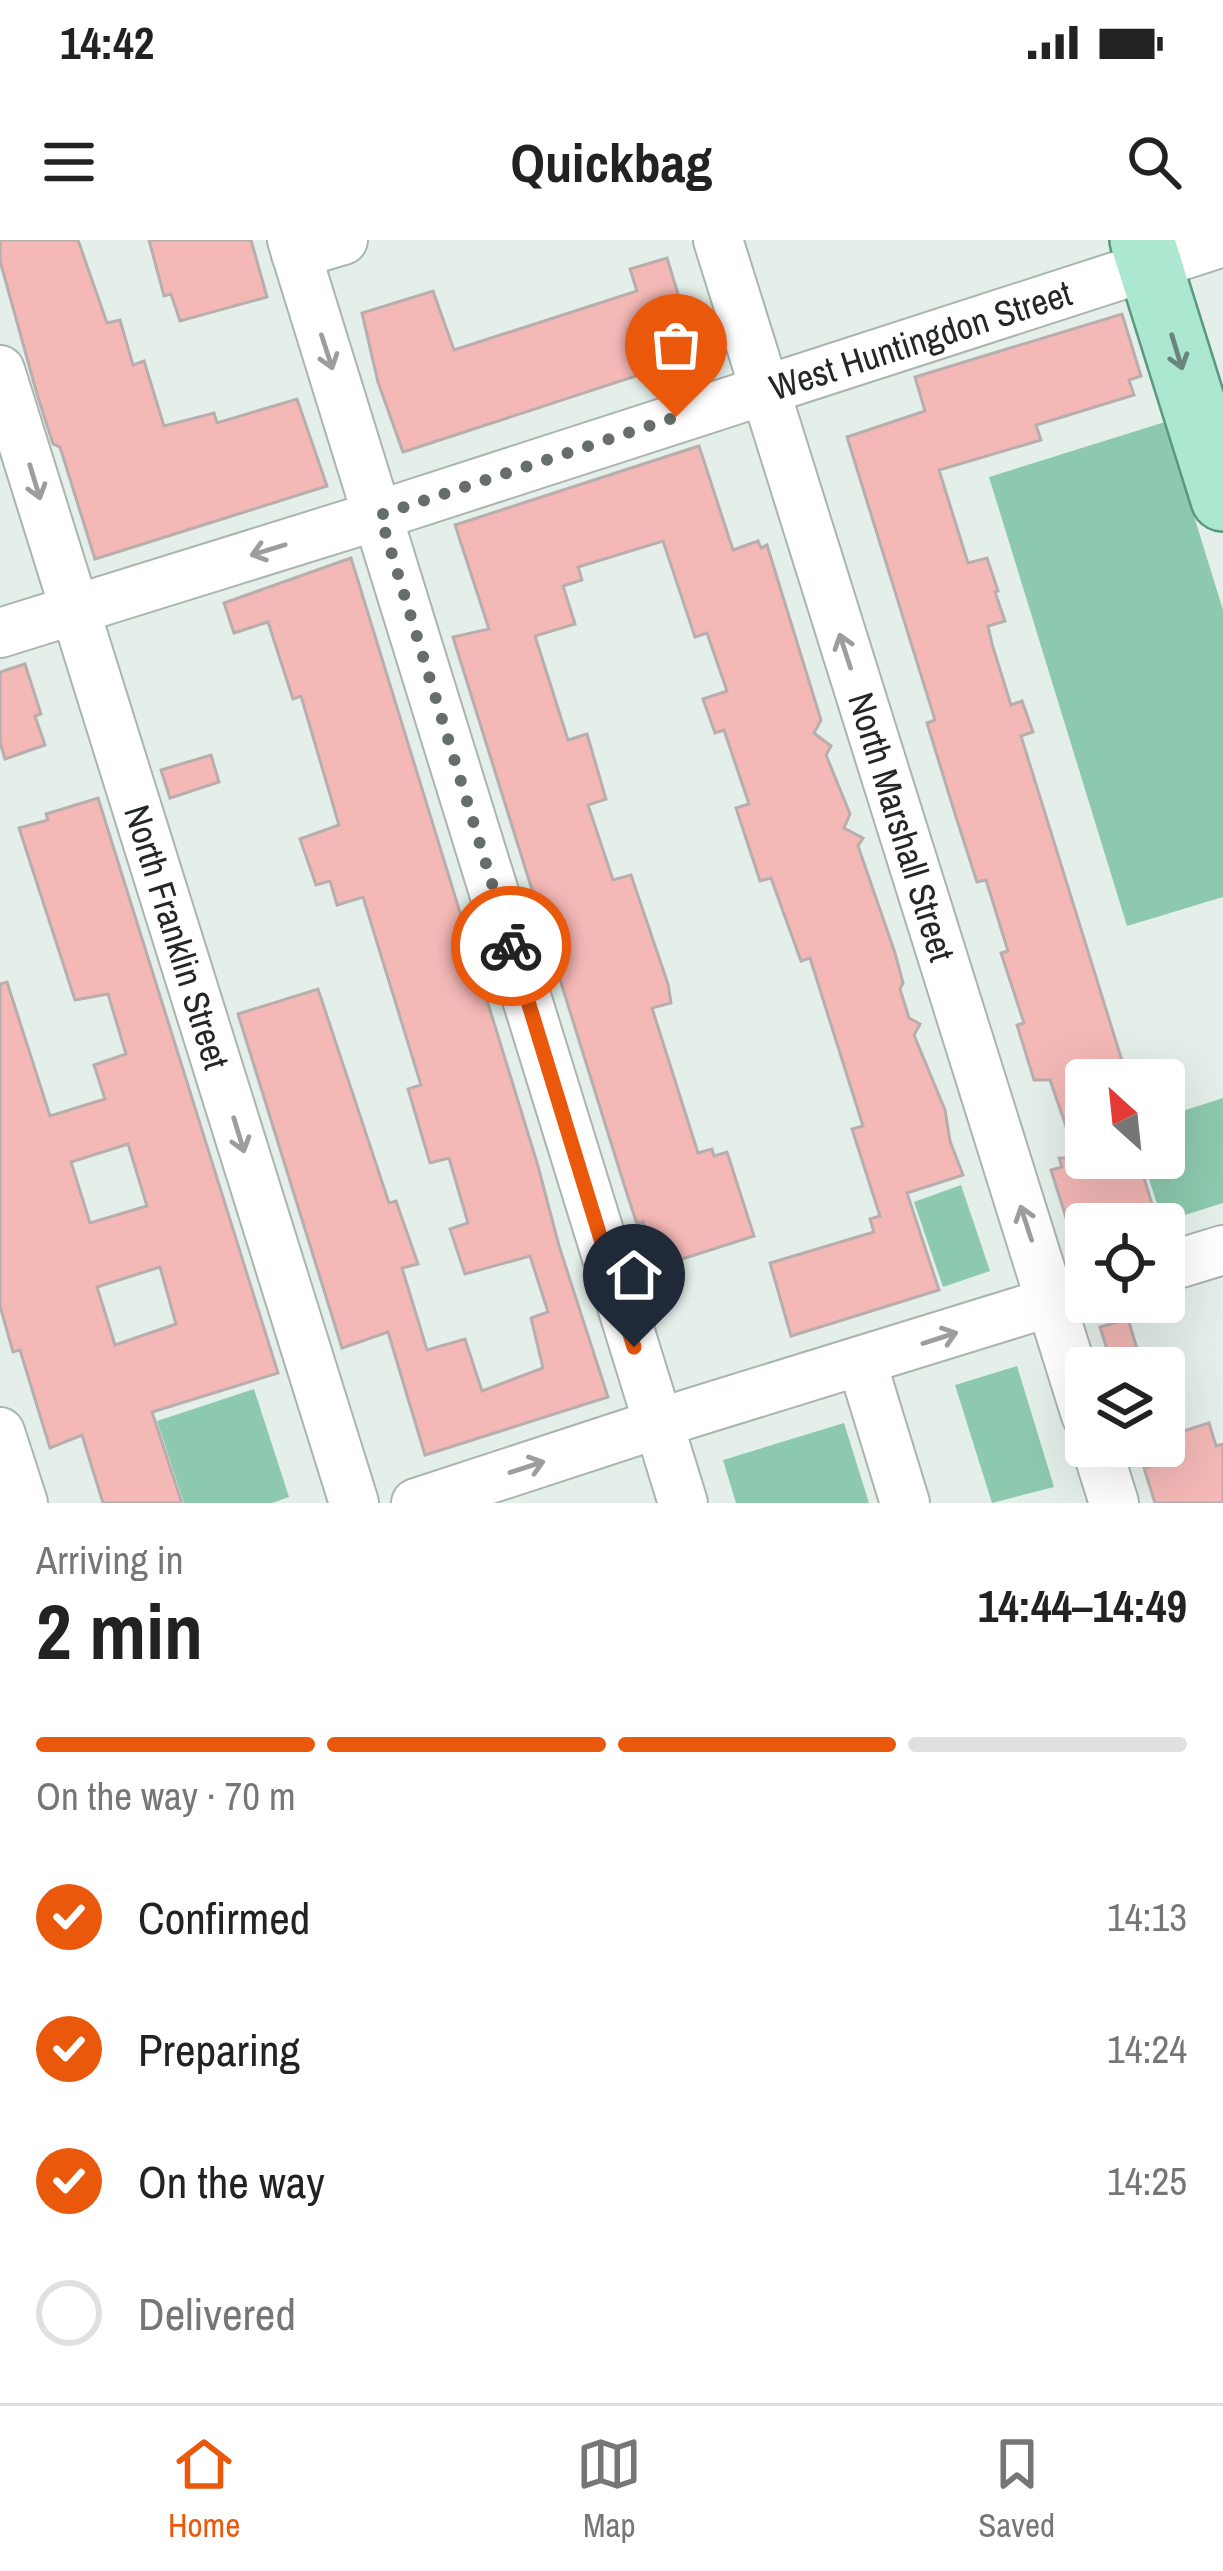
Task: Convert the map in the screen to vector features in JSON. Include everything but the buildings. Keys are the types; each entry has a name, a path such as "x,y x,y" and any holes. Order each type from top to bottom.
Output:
{"main road":[{"path":"1146,252 1223,499"}],"street":[{"path":"343,240 294,247 683,1503"},
{"name":"North Marshall Street","path":"718,240 761,389 1065,1288"},
{"name":"West Huntingdon Street","path":"0,633 380,515 761,389 1146,252 1223,242"},
{"name":"North Franklin Street","path":"0,370 354,1503"},
{"path":"1185,1262 1223,1250"},
{"path":"416,1503 1065,1298"},
{"path":"862,1363 905,1503"},
{"path":"0,1432 23,1503"},
{"path":"1103,1467 1114,1503"}],"green space":[{"path":"1165,422 1223,610 1223,897 1127,926 989,477"},
{"path":"1223,1098 1223,1203 1185,1215 1185,1203 1157,1203 1149,1179 1185,1179 1185,1110"},
{"path":"961,1185 990,1271 943,1287 914,1202"},
{"path":"1017,1366 1054,1487 992,1503 955,1385"},
{"path":"254,1389 289,1497 272,1503 184,1503 157,1421"},
{"path":"844,1423 869,1503 736,1503 723,1460"}],"way so far":[{"path":"511,946 380,515 676,417"}],"route":[{"path":"511,946 634,1347"}]}
